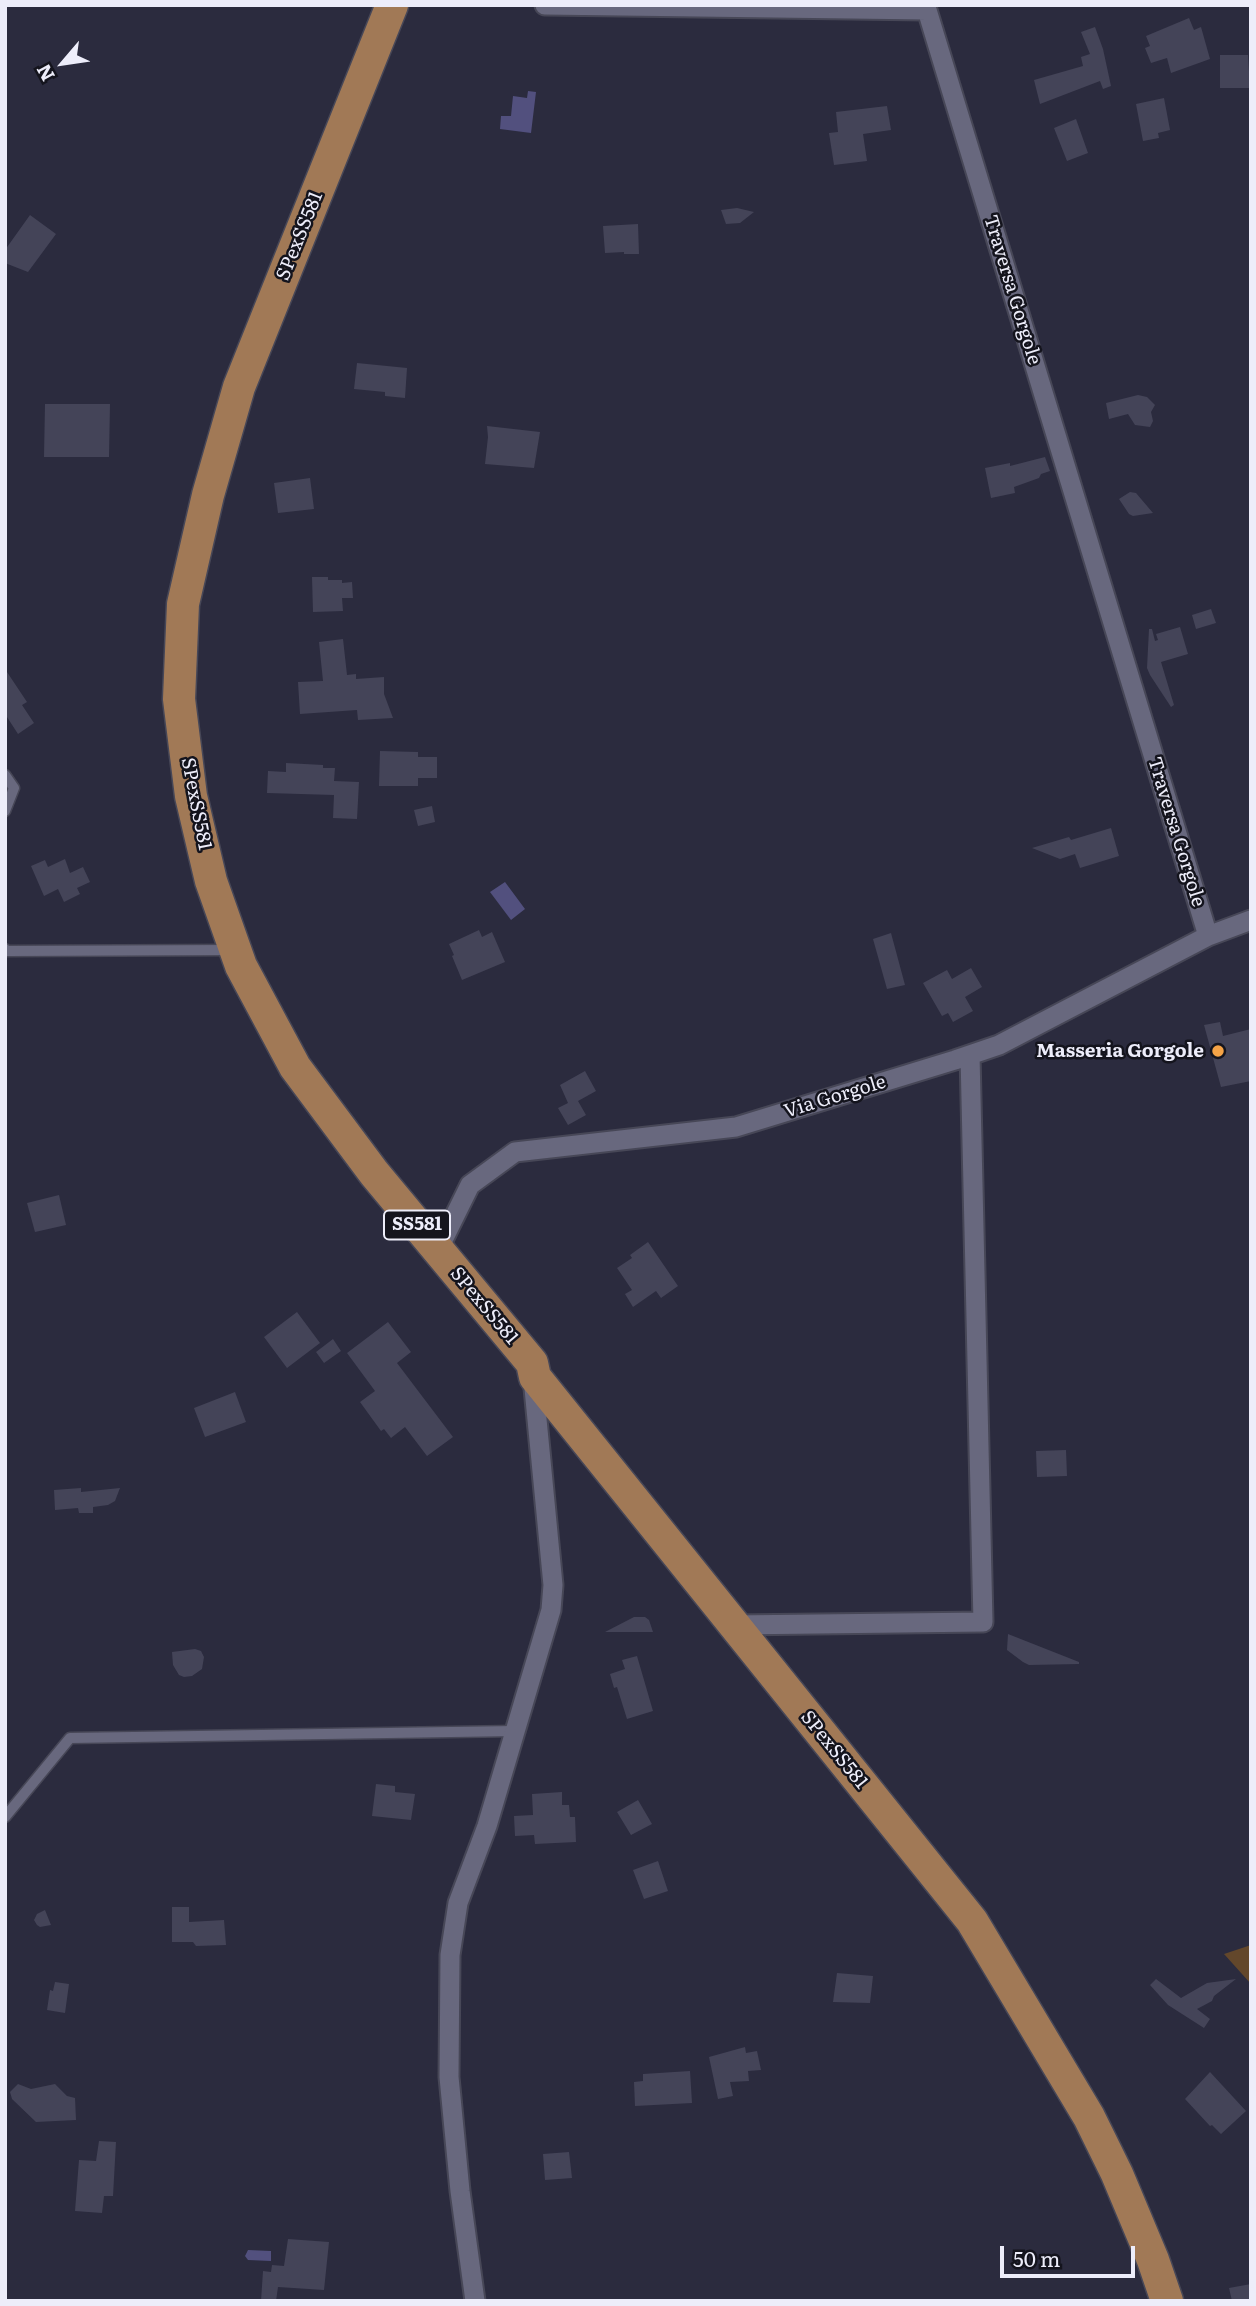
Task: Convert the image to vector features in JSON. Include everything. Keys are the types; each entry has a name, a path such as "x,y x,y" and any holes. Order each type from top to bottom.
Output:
{"main road":[{"name":"SPexSS581","path":"392,5 239,387 208,495 183,604 179,699 191,796 211,881 241,966 295,1066 374,1173 532,1363 535,1377 972,1922 1089,2117 1122,2186 1167,2301"}],"street":[{"name":"Traversa Gorgole","path":"545,5 927,10 1208,936"},
{"name":"Via Gorgole","path":"438,1250 470,1185 515,1152 736,1127 970,1055 999,1045 1208,936 1251,920"},
{"path":"734,1625 984,1622 970,1055"},
{"path":"475,2301 460,2191 449,2077 450,1955 457,1903 487,1826 551,1610 552,1585 532,1363"}],"lane":[{"path":"5,775 14,788 5,811"},
{"path":"5,948 7,951 236,950"},
{"path":"5,1817 70,1738 515,1731"}],"shaded area":[{"path":"528,91 536,92 531,133 500,129 501,116 511,116 513,96 527,98"},
{"path":"505,882 525,909 511,920 490,892"},
{"path":"1251,1945 1251,1984 1224,1954"},
{"path":"248,2250 271,2251 271,2261 248,2260 245,2256"}],"building":[{"path":"1189,18 1194,30 1201,27 1210,59 1171,73 1167,58 1151,63 1145,48 1150,46 1146,36"},
{"path":"1095,27 1111,86 1103,89 1100,81 1040,104 1034,80 1083,66 1081,57 1090,54 1081,32"},
{"path":"1220,55 1248,55 1250,88 1220,88"},
{"path":"1164,98 1170,130 1158,133 1159,138 1143,141 1136,104"},
{"path":"887,106 891,130 863,134 867,161 834,165 829,133 838,132 836,112"},
{"path":"1076,119 1088,153 1067,161 1054,128"},
{"path":"737,208 754,212 740,223 726,224 721,210"},
{"path":"30,215 56,234 28,272 5,263 5,250"},
{"path":"638,224 639,254 605,253 603,226"},
{"path":"357,363 407,368 405,398 385,396 385,392 354,389"},
{"path":"1138,395 1147,397 1155,405 1151,412 1153,421 1150,427 1135,425 1128,414 1109,419 1106,403"},
{"path":"45,404 110,404 109,457 44,457"},
{"path":"487,426 540,432 534,468 485,464"},
{"path":"1045,457 1050,471 1014,487 1015,493 991,498 985,468 1010,463 1010,466"},
{"path":"310,478 314,509 278,513 274,483"},
{"path":"1130,492 1136,493 1153,513 1133,516 1129,514 1119,499"},
{"path":"312,577 328,577 328,580 342,580 342,583 352,582 353,598 342,598 343,611 313,612"},
{"path":"1211,609 1216,623 1196,629 1192,615"},
{"path":"1180,627 1188,654 1161,662 1174,705 1171,707 1147,668 1149,629 1152,629 1155,641 1158,640 1156,634"},
{"path":"343,639 347,675 356,674 356,679 384,677 384,694 393,718 358,720 357,710 300,714 298,682 323,681 319,642"},
{"path":"5,669 27,702 22,705 34,723 18,734 5,714"},
{"path":"380,751 418,752 418,757 437,757 437,778 418,778 418,786 379,786"},
{"path":"286,763 335,768 334,781 359,782 357,819 333,818 334,795 267,793 268,771 286,772"},
{"path":"432,806 435,822 418,826 414,810"},
{"path":"1111,828 1119,856 1080,868 1075,854 1060,859 1032,848 1069,837 1071,840"},
{"path":"65,859 70,873 83,867 90,882 77,888 80,894 64,902 58,889 44,896 31,866 45,860 48,867"},
{"path":"479,930 482,937 492,932 505,962 462,980 449,944"},
{"path":"891,933 905,985 887,989 873,939"},
{"path":"971,968 982,987 965,997 973,1011 953,1022 948,1013 942,1016 923,983 947,970 952,979"},
{"name":"Masseria Gorgole","path":"1220,1022 1223,1036 1251,1029 1251,1081 1221,1087 1204,1025"},
{"path":"585,1071 596,1091 578,1101 586,1115 568,1125 558,1108 568,1103 560,1085"},
{"path":"59,1195 66,1225 35,1232 27,1203"},
{"path":"648,1242 678,1286 661,1298 656,1291 633,1307 625,1294 632,1290 617,1268"},
{"path":"297,1312 320,1343 287,1368 264,1337"},
{"path":"388,1322 411,1352 397,1363 453,1437 427,1456 405,1427 391,1438 384,1429 381,1431 360,1402 375,1391 347,1353"},
{"path":"333,1339 341,1351 324,1363 316,1352"},
{"path":"235,1392 246,1422 205,1437 194,1408"},
{"path":"1066,1450 1067,1476 1037,1477 1036,1451"},
{"path":"81,1488 81,1492 120,1488 115,1501 93,1507 93,1513 79,1513 78,1508 55,1510 54,1490"},
{"path":"634,1617 645,1617 649,1620 653,1632 605,1632"},
{"path":"1008,1634 1079,1664 1029,1665 1007,1650"},
{"path":"195,1649 201,1651 204,1657 202,1669 192,1676 179,1675 173,1665 172,1652"},
{"path":"637,1656 653,1711 627,1719 610,1674 625,1669 622,1660"},
{"path":"376,1784 395,1786 395,1792 415,1794 411,1820 372,1816"},
{"path":"562,1792 562,1805 569,1805 570,1817 575,1817 576,1842 535,1844 534,1835 515,1836 514,1816 533,1815 532,1794"},
{"path":"638,1800 652,1824 631,1835 617,1812"},
{"path":"658,1861 668,1891 644,1899 633,1870"},
{"path":"172,1907 189,1907 189,1922 224,1920 226,1945 196,1946 193,1942 172,1942"},
{"path":"45,1910 51,1925 40,1927 34,1920 37,1914"},
{"path":"837,1973 873,1976 870,2003 833,2002"},
{"path":"1156,1979 1181,1998 1207,1983 1236,1979 1214,1996 1212,2001 1197,2009 1210,2019 1204,2028 1168,2005 1150,1985"},
{"path":"55,1982 69,1984 65,2013 47,2010 50,1990 53,1991"},
{"path":"745,2047 746,2053 757,2051 761,2070 748,2071 749,2081 730,2082 733,2096 718,2099 709,2057"},
{"path":"690,2071 692,2103 635,2106 634,2082 643,2081 643,2074"},
{"path":"1210,2072 1246,2111 1221,2134 1185,2099"},
{"path":"18,2084 31,2089 55,2084 67,2096 75,2098 76,2120 36,2122 12,2099 10,2092"},
{"path":"99,2141 116,2142 113,2196 104,2196 102,2213 75,2211 79,2160 96,2161"},
{"path":"569,2152 572,2178 545,2180 543,2154"},
{"path":"288,2239 329,2242 324,2290 278,2287 276,2301 261,2301 263,2271 271,2272 272,2265 284,2266"},
{"path":"1251,2284 1251,2301 1232,2301 1229,2288"}],"place":[{"name":"Masseria Gorgole","path":"1218,1051"}]}
